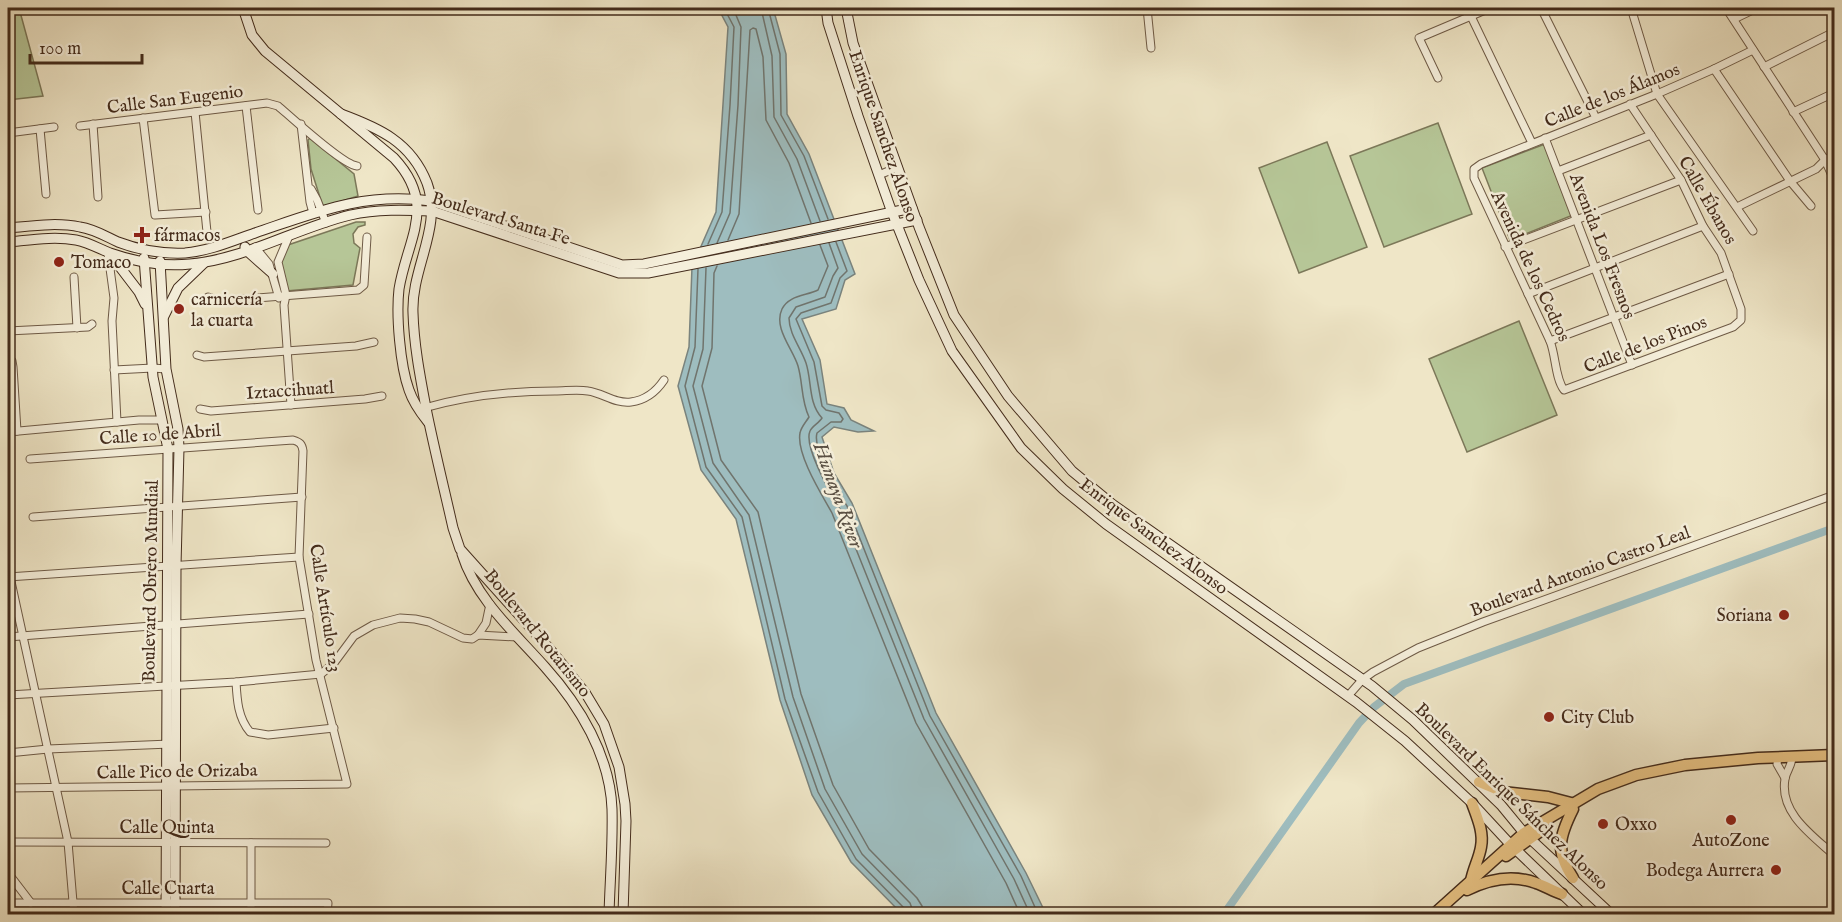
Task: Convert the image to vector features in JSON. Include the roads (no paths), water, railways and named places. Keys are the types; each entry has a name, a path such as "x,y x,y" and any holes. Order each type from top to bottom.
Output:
{"main road":[{"path":"1436,915 1471,881 1527,835 1604,786 1651,771 1708,762 1834,761"},
{"path":"1479,782 1503,792 1548,797 1572,806"},
{"path":"1471,881 1473,867 1481,847 1481,836 1472,803"},
{"path":"1572,806 1560,846 1563,864 1573,878"},
{"path":"1436,915 1513,846"},
{"path":"1464,891 1481,882 1513,878 1534,882 1562,894"}],"street":[{"path":"243,8 252,35 265,51 400,165 412,186 417,210 416,229 399,290 398,322 409,390 422,409"},
{"name":"Enrique Sanchez Alonso","path":"826,8 828,22 848,85 892,213 919,280 952,351 1021,448 1064,489 1106,524 1375,716"},
{"name":"Enrique Sanchez Alonso","path":"846,8 853,43 912,208 954,315 1008,396 1072,471 1112,504 1223,580 1390,701"},
{"path":"1147,8 1151,48"},
{"path":"1467,8 1532,143"},
{"path":"1438,78 1419,38 1490,8"},
{"path":"1541,8 1596,118"},
{"path":"1631,8 1657,94 1753,231"},
{"path":"1726,8 1825,160 1834,180"},
{"path":"1734,19 1757,8"},
{"path":"1764,67 1834,32"},
{"name":"Calle de los Álamos","path":"1481,164 1657,94 1752,50"},
{"path":"1714,69 1790,181 1811,206"},
{"path":"1793,112 1834,93"},
{"name":"Calle San Eugenio","path":"80,126 267,103 301,124"},
{"name":"Calle Ébanos","path":"1630,104 1682,180 1703,226 1721,253 1741,309 1741,320"},
{"path":"246,106 258,210"},
{"path":"195,112 207,232"},
{"path":"341,114 388,134 411,155 424,177 432,206 428,241 418,271 412,305 422,409"},
{"path":"143,118 155,215 206,212"},
{"path":"93,124 98,197"},
{"path":"301,124 344,160 357,166"},
{"path":"301,124 309,187 317,212 326,223"},
{"path":"8,133 54,127"},
{"path":"40,129 46,194"},
{"path":"1558,171 1651,135"},
{"name":"Avenida Los Fresnos","path":"1545,138 1632,365"},
{"path":"1737,207 1815,169 1834,155"},
{"name":"Avenida de los Cedros","path":"1481,164 1476,167 1473,174 1550,341 1560,385"},
{"path":"879,175 898,167"},
{"path":"1505,247 1682,180"},
{"name":"Boulevard Santa Fe","path":"8,228 71,225 90,229 117,241 144,249 160,252 198,251 317,212 365,200 404,198 415,199 622,265 644,264 744,249 917,220"},
{"name":"Boulevard Santa Fe","path":"8,242 54,238 77,240 145,263 160,265 204,262 360,213 417,210 432,206"},
{"name":"Boulevard Santa Fe","path":"744,249 912,208"},
{"path":"1528,294 1703,226"},
{"path":"289,236 278,262 284,305 291,405"},
{"path":"244,237 250,249 273,274"},
{"path":"208,297 221,301 358,290 362,288 367,237"},
{"name":"Boulevard Obrero Mundial","path":"144,249 153,368 168,449 172,506 170,843 171,903 175,915"},
{"path":"250,249 269,264 282,296"},
{"path":"108,252 140,292 147,309"},
{"path":"108,252 114,298 112,321 117,422"},
{"name":"Boulevard Obrero Mundial","path":"160,252 166,369 178,429 179,448 172,506"},
{"path":"163,318 178,288 204,262"},
{"path":"269,264 278,262"},
{"path":"1550,341 1729,274"},
{"path":"74,277 77,328"},
{"name":"Calle de los Pinos","path":"1560,385 1567,390 1733,327 1741,320"},
{"path":"8,332 88,327 92,324"},
{"path":"196,355 204,357 356,346 374,342"},
{"path":"8,357 13,367 17,431"},
{"path":"114,370 166,369"},
{"path":"422,409 504,392 589,391 610,400 630,403 657,391 664,380"},
{"name":"Iztaccihuatl","path":"200,410 291,405 382,396"},
{"name":"Boulevard Rotarismo","path":"422,409 429,424 453,528 472,580 576,706 600,755 612,808 609,915"},
{"path":"8,432 162,420"},
{"name":"Calle 10 de Abril","path":"30,459 293,440"},
{"name":"Calle Artículo 123","path":"293,440 302,445 299,557 321,674 347,784"},
{"name":"Boulevard Antonio Castro Leal","path":"1352,699 1362,680 1402,655 1483,622 1834,495"},
{"path":"33,516 302,496"},
{"path":"460,549 554,654 586,694 604,724 619,767 625,804 623,915"},
{"path":"74,915 68,842 9,577 299,557"},
{"path":"8,695 236,682 321,674 334,663 354,636 386,621 415,619 429,622 463,638 472,639 478,635 486,623 490,604"},
{"path":"8,637 309,614"},
{"path":"478,635 517,637"},
{"path":"236,682 239,710 250,732 268,735 334,728"},
{"name":"Boulevard Enrique Sánchez Alonso","path":"1390,701 1479,782 1527,835 1611,915"},
{"name":"Boulevard Enrique Sánchez Alonso","path":"1375,716 1472,803 1583,915"},
{"path":"8,753 171,744"},
{"path":"1785,778 1792,760"},
{"path":"1777,761 1785,778 1788,803 1798,821 1834,855"},
{"name":"Calle Pico de Orizaba","path":"8,788 347,784"},
{"name":"Calle Quinta","path":"8,842 326,843"},
{"path":"250,915 251,843"},
{"path":"8,873 31,903"},
{"name":"Calle Cuarta","path":"8,903 328,903 327,915"},
{"name":"Boulevard Obrero Mundial","path":"166,915 171,903"}],"water":[{"name":"Humaya River","path":"718,8 773,8 786,54 787,114 809,154 855,274 845,280 836,309 802,319 820,360 827,404 844,408 851,420 874,431 858,432 834,427 822,437 834,473 852,503 936,713 1026,873 1046,914 902,914 851,862 812,795 780,700 736,519 701,470 678,386 689,347 692,267 716,212 728,27"}],"waterway":[{"path":"1224,914 1359,723 1374,707 1404,684 1834,528"}],"place":[{"name":"fármacos","path":"142,235"},
{"name":"Tomaco","path":"59,262"},
{"name":"carnicería la cuarta","path":"179,309"},
{"name":"Soriana","path":"1784,615"},
{"name":"City Club","path":"1549,717"},
{"name":"AutoZone","path":"1731,820"},
{"name":"Oxxo","path":"1603,824"},
{"name":"Bodega Aurrera","path":"1776,870"}]}
